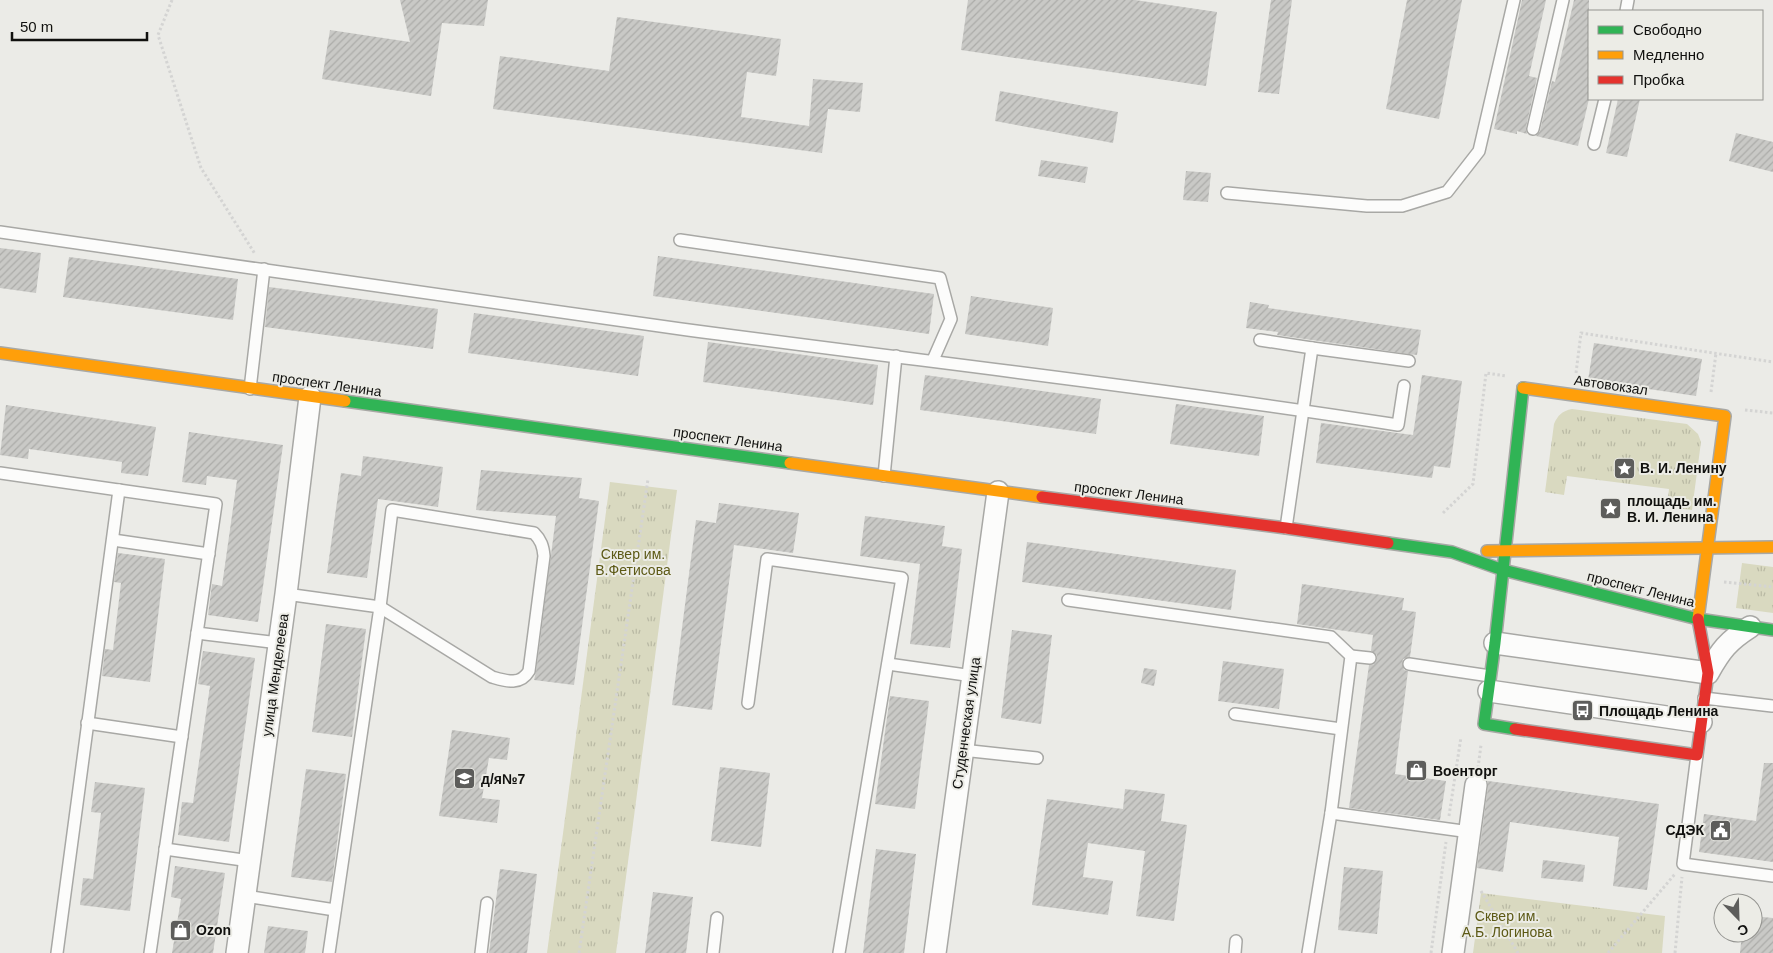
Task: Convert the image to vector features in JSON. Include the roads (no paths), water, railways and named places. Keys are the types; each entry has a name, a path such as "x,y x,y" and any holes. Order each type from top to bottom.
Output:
{"street":[{"name":"проспект Ленина","path":"0,353 998,492 1286,528 1452,552 1773,547"},
{"name":"Автовокзал","path":"1505,550 1523,388 1725,416 1708,548"},
{"name":"улица Менделеева","path":"237,953 286,594 310,397"},
{"name":"Студенческая улица","path":"936,953 998,492"},
{"path":"1505,550 1484,724 1697,755 1708,673 1698,619 1708,548"},
{"name":"проспект Ленина","path":"1452,552 1503,570 1698,619 1773,630"},
{"path":"1708,673 1719,653 1732,638 1750,627"},
{"path":"1495,643 1708,673"},
{"path":"1490,683 1701,722"},
{"path":"1453,953 1476,785"}],"lane":[{"path":"1227,193 1368,206 1402,206 1447,192 1479,151 1514,0"},
{"path":"1533,129 1564,0"},
{"path":"1594,144 1605,100"},
{"path":"0,232 681,329 932,360 1398,425 1404,386"},
{"path":"680,240 940,278 951,319 932,360"},
{"path":"250,389 264,269"},
{"path":"1260,340 1409,361"},
{"path":"1286,528 1312,348"},
{"path":"884,476 896,356"},
{"path":"0,473 216,504 150,953"},
{"path":"56,953 119,490"},
{"path":"286,594 380,607 492,677 507,682 516,682 525,677 528,671 544,556 540,539 534,533 392,510 380,607 329,953"},
{"path":"113,540 208,554"},
{"path":"748,702 767,559 902,578 839,953"},
{"path":"1068,600 1331,637 1351,656 1370,658"},
{"path":"197,633 279,642"},
{"path":"1308,953 1331,813 1351,656"},
{"path":"888,664 973,676"},
{"path":"1409,664 1490,683"},
{"path":"1704,698 1772,706"},
{"path":"1235,714 1342,729"},
{"path":"87,723 182,737"},
{"path":"962,750 1037,758"},
{"path":"1697,755 1683,864 1773,876"},
{"path":"1331,813 1470,832"},
{"path":"165,849 250,861"},
{"path":"245,896 335,910"},
{"path":"481,953 487,903"},
{"path":"713,953 717,918"},
{"path":"1235,953 1236,941"}],"place":[{"name":"В. И. Ленину","path":"1624,468"},
{"name":"площадь им. В. И. Ленина","path":"1611,509"},
{"name":"Площадь Ленина","path":"1583,711"},
{"name":"Военторг","path":"1417,771"},
{"name":"д/я№7","path":"465,779"},
{"name":"СДЭК","path":"1720,830"},
{"name":"Ozon","path":"180,930"}],"park label":[{"name":"Сквер им. В.Фетисова","path":"633,562"},
{"name":"Сквер им. А.Б. Логинова","path":"1507,924"}]}
